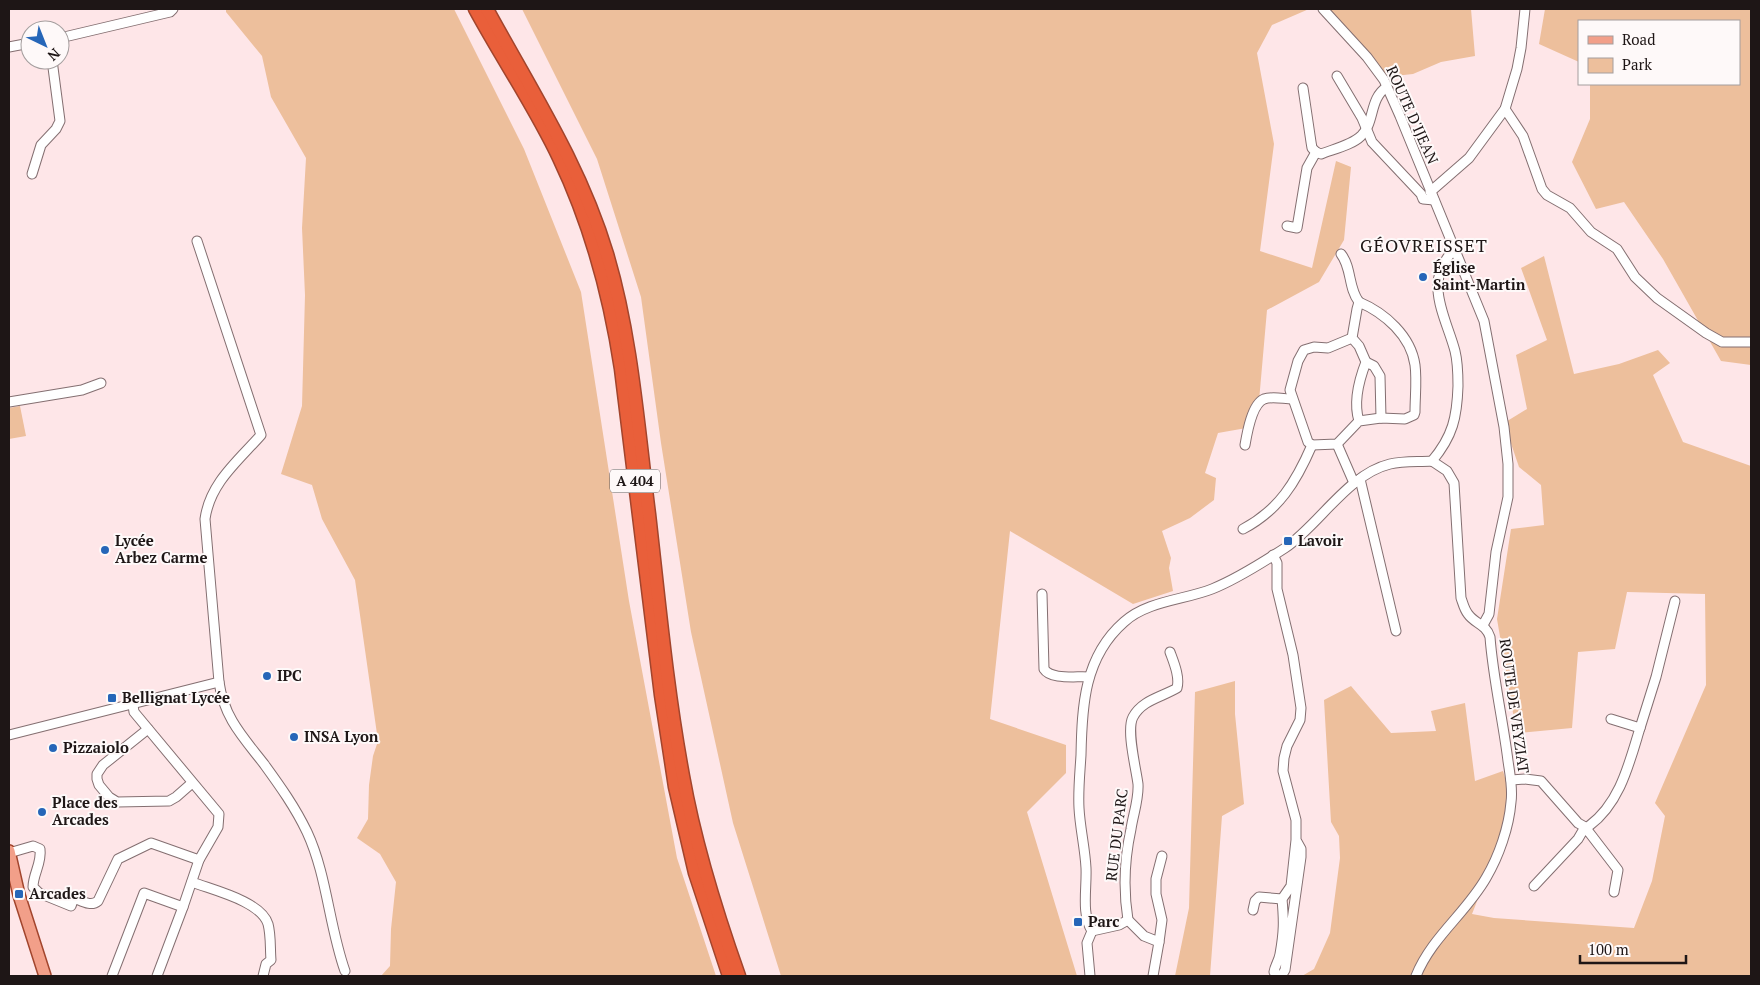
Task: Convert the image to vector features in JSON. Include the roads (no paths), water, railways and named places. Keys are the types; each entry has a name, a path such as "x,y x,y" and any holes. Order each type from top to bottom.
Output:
{"highway":[{"name":"A 404","path":"475,9 558,156 588,226 603,275 621,369 661,696 675,787 695,873 728,976"},
{"name":"A 404","path":"486,9 567,152 589,202 613,276 623,320 632,376 669,682 683,776 704,869 739,976"}],"main road":[{"path":"9,852 19,894 45,976"}],"street":[{"name":"ROUTE D'IJEAN","path":"1323,9 1371,61 1387,87 1432,196"},
{"path":"1338,76 1362,118 1372,142 1384,157 1421,194 1423,199 1432,196 1469,158 1505,109 1518,68 1522,48 1525,9"},
{"path":"70,36 172,10"},
{"path":"32,174 41,145 56,129 60,121 53,70"},
{"path":"1303,88 1312,148 1321,154 1355,140 1366,130 1374,104 1380,93 1387,87"},
{"path":"1505,109 1523,136 1542,189 1547,195 1570,208 1591,232 1617,249 1635,277 1657,298 1706,333 1722,342 1751,342"},
{"path":"1288,226 1296,228 1307,168 1316,152"},
{"name":"ROUTE DE VEYZIAT","path":"1416,976 1437,942 1470,901 1487,876 1497,854 1512,802 1511,780 1490,637 1488,630 1483,625 1489,614 1496,552 1508,497 1508,464 1504,427 1484,322 1432,196"},
{"path":"198,241 261,435 218,483 209,500 205,519 219,682 225,708 232,724 280,787 296,811 307,833 345,971"},
{"path":"1432,460 1444,447 1452,430 1457,409 1457,359 1439,301 1437,288 1446,258 1454,250"},
{"path":"1341,254 1346,261 1355,296 1360,302 1372,308 1394,326 1408,344 1415,365 1414,415 1405,419 1381,418 1359,421 1337,444 1312,445 1308,442 1292,400 1291,387 1298,361 1304,350 1314,347 1328,348 1352,338"},
{"path":"1360,302 1356,309 1352,338 1359,346 1366,362 1374,366 1380,376 1381,418"},
{"path":"1359,421 1357,415 1358,389 1366,362"},
{"path":"9,402 82,390 101,383"},
{"path":"1245,445 1248,427 1256,406 1260,401 1266,398 1292,400"},
{"path":"1337,444 1357,481 1396,631"},
{"path":"1243,529 1257,522 1272,510 1292,486 1312,445"},
{"path":"1090,976 1087,943 1092,931 1087,921 1086,868 1079,808 1084,694 1089,677 1101,651 1123,622 1131,616 1156,606 1214,589 1273,555 1298,537 1357,481 1374,470 1390,464 1432,460 1447,470 1454,483 1461,598 1467,613 1474,621 1483,625"},
{"path":"1273,555 1277,563 1277,589 1293,656 1301,708 1300,720 1287,746 1284,758 1283,771 1296,820 1296,840 1291,886 1282,899 1284,931 1280,957 1275,965 1274,972 1280,976 1285,970 1298,882 1301,849 1296,840"},
{"path":"1042,594 1044,668 1046,672 1053,676 1089,677"},
{"path":"1534,886 1578,839 1585,827 1594,823 1622,785 1656,677 1675,601"},
{"name":"RUE DU PARC","path":"1128,920 1124,896 1124,868 1138,787 1131,737 1132,719 1138,708 1177,688 1176,668 1170,652"},
{"path":"9,735 219,682"},
{"path":"132,704 134,712 217,811 219,819 218,827 199,860 156,976"},
{"path":"1611,719 1640,728"},
{"path":"148,729 103,765 97,774 97,780 104,791 117,802 169,800 176,797 192,783"},
{"path":"1511,780 1541,781 1578,823 1585,827 1618,870 1614,892"},
{"path":"9,852 33,846 40,849 42,858 33,878 34,887 39,893 71,906 74,898 95,904 118,860 151,843 199,860"},
{"path":"1153,976 1160,942 1162,920 1156,887 1162,856"},
{"path":"192,882 251,904 262,914 268,923 271,960 266,964 262,976"},
{"path":"112,976 144,893 183,907"},
{"path":"1253,910 1255,901 1259,897 1282,899"},
{"path":"1092,931 1128,920 1144,936 1160,942"}],"place":[{"name":"Église Saint-Martin","path":"1423,277"},
{"name":"Lavoir","path":"1288,541"},
{"name":"Lycée Arbez Carme","path":"105,550"},
{"name":"IPC","path":"267,676"},
{"name":"Bellignat Lycée","path":"112,698"},
{"name":"INSA Lyon","path":"294,737"},
{"name":"Pizzaiolo","path":"53,748"},
{"name":"Place des Arcades","path":"42,812"},
{"name":"Arcades","path":"19,894"},
{"name":"Parc","path":"1078,922"}],"district":[{"name":"GÉOVREISSET","path":"1424,246"}]}
